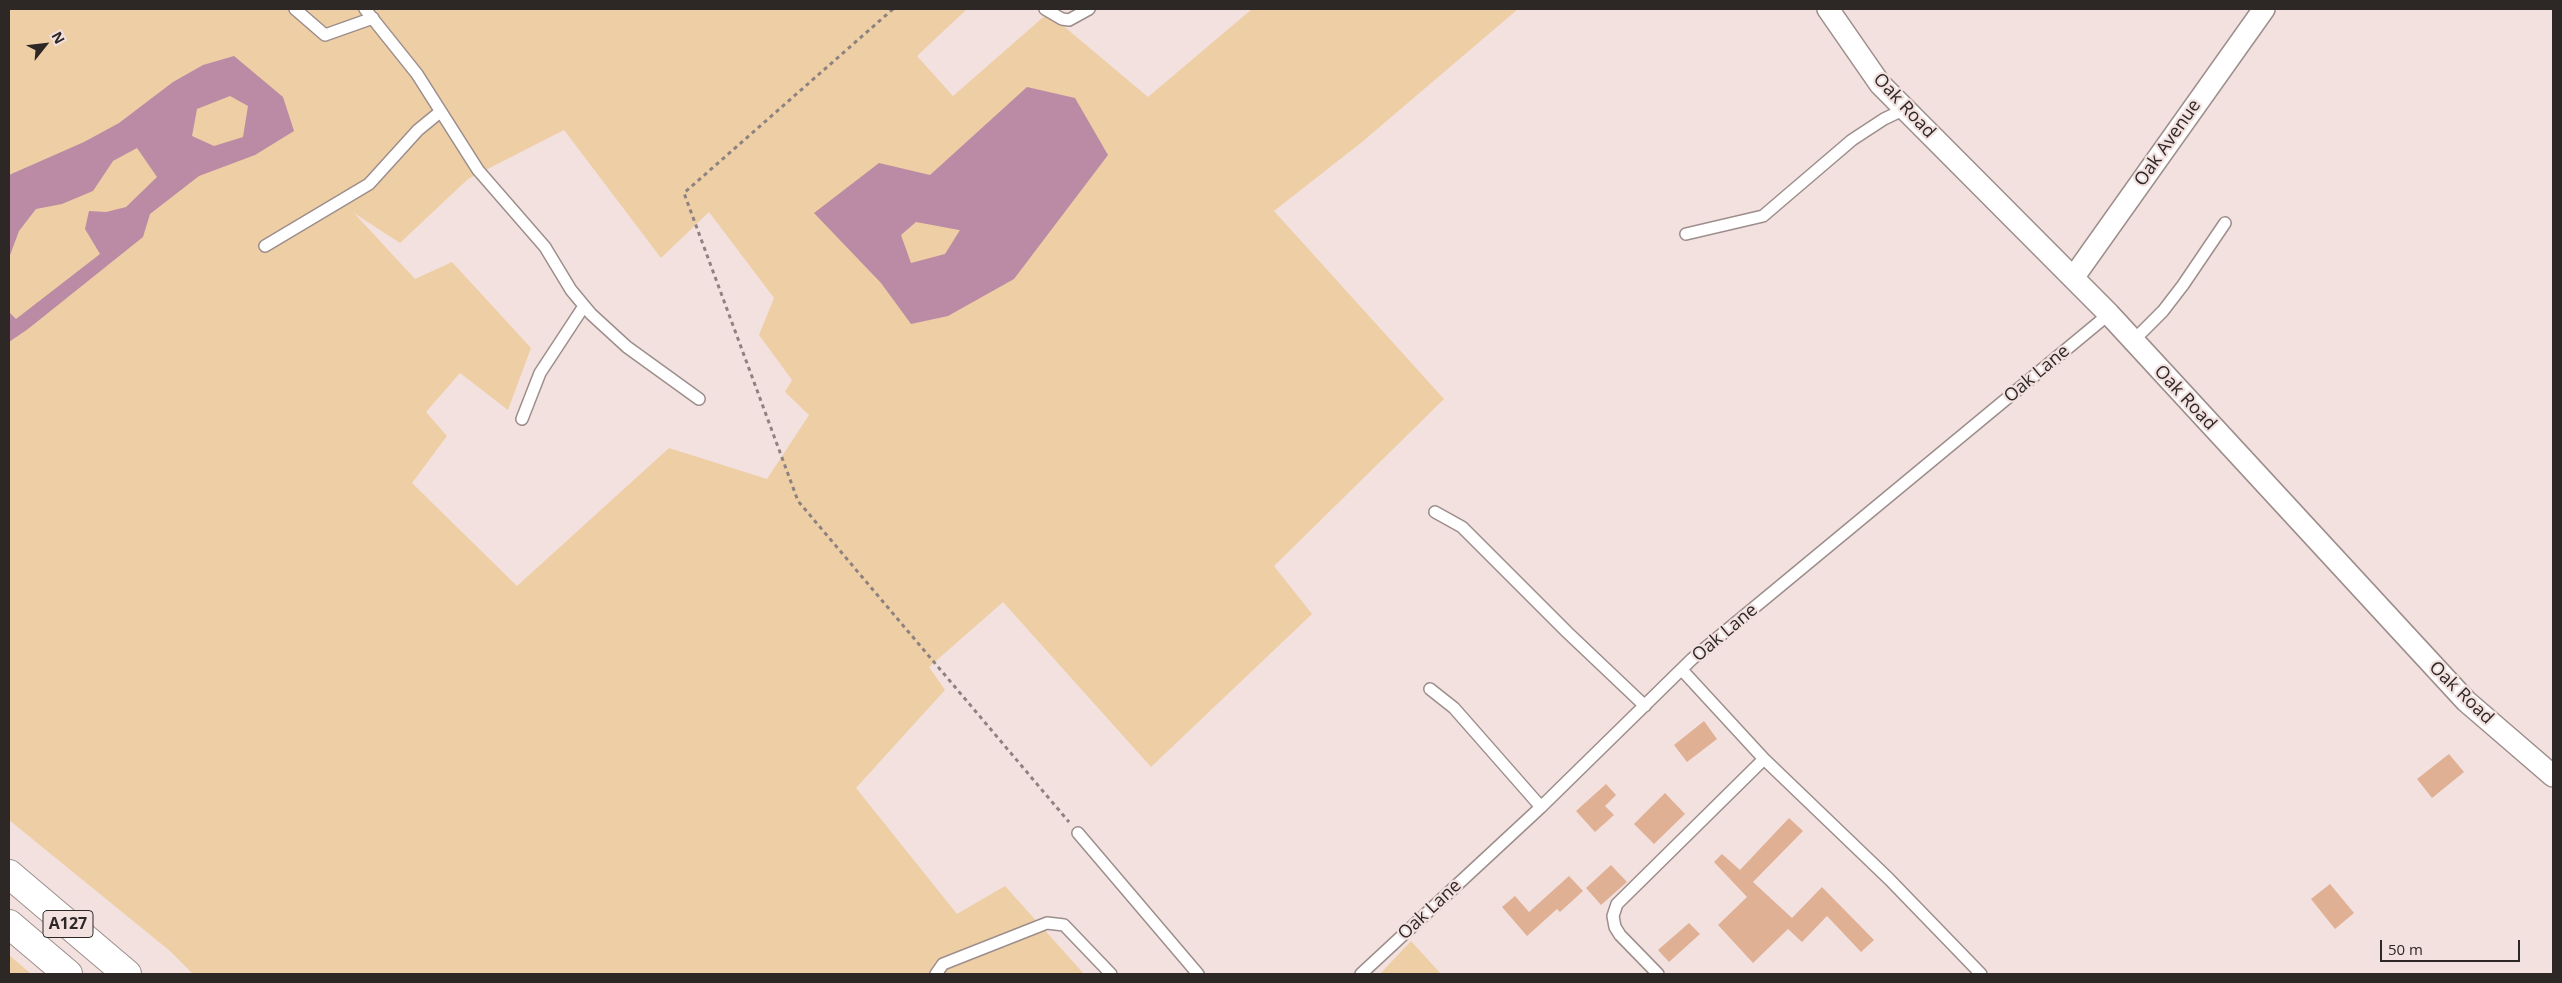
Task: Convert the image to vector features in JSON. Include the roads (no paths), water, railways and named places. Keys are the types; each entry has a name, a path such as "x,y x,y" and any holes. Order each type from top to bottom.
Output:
{"highway":[{"name":"A127","path":"9,874 128,974"},
{"name":"A127","path":"9,924 68,974"}],"street":[{"name":"Oak Road","path":"1828,9 1880,84 2109,314 2466,701 2553,776"},
{"name":"Oak Avenue","path":"2073,278 2264,9"}],"lane":[{"path":"295,9 325,35 369,13 417,74 478,170 545,247 571,290 584,306 627,347 699,399"},
{"path":"1046,9 1062,20 1069,20 1089,9"},
{"path":"1686,234 1763,216 1852,140 1884,119 1905,109"},
{"path":"265,246 369,184 418,130 440,112"},
{"path":"2133,341 2163,311 2178,292 2225,223"},
{"path":"522,419 540,373 584,306"},
{"name":"Oak Lane","path":"1361,974 1541,807 1682,670 2109,314"},
{"path":"1435,512 1462,527 1560,626 1645,706"},
{"path":"1682,670 1764,759 1889,879 1981,974"},
{"path":"1430,689 1454,708 1541,807"},
{"path":"1658,974 1620,935 1615,927 1613,916 1617,904 1764,759"},
{"path":"1078,833 1198,974"},
{"path":"936,974 944,964 1047,923 1064,925 1111,974"}]}
